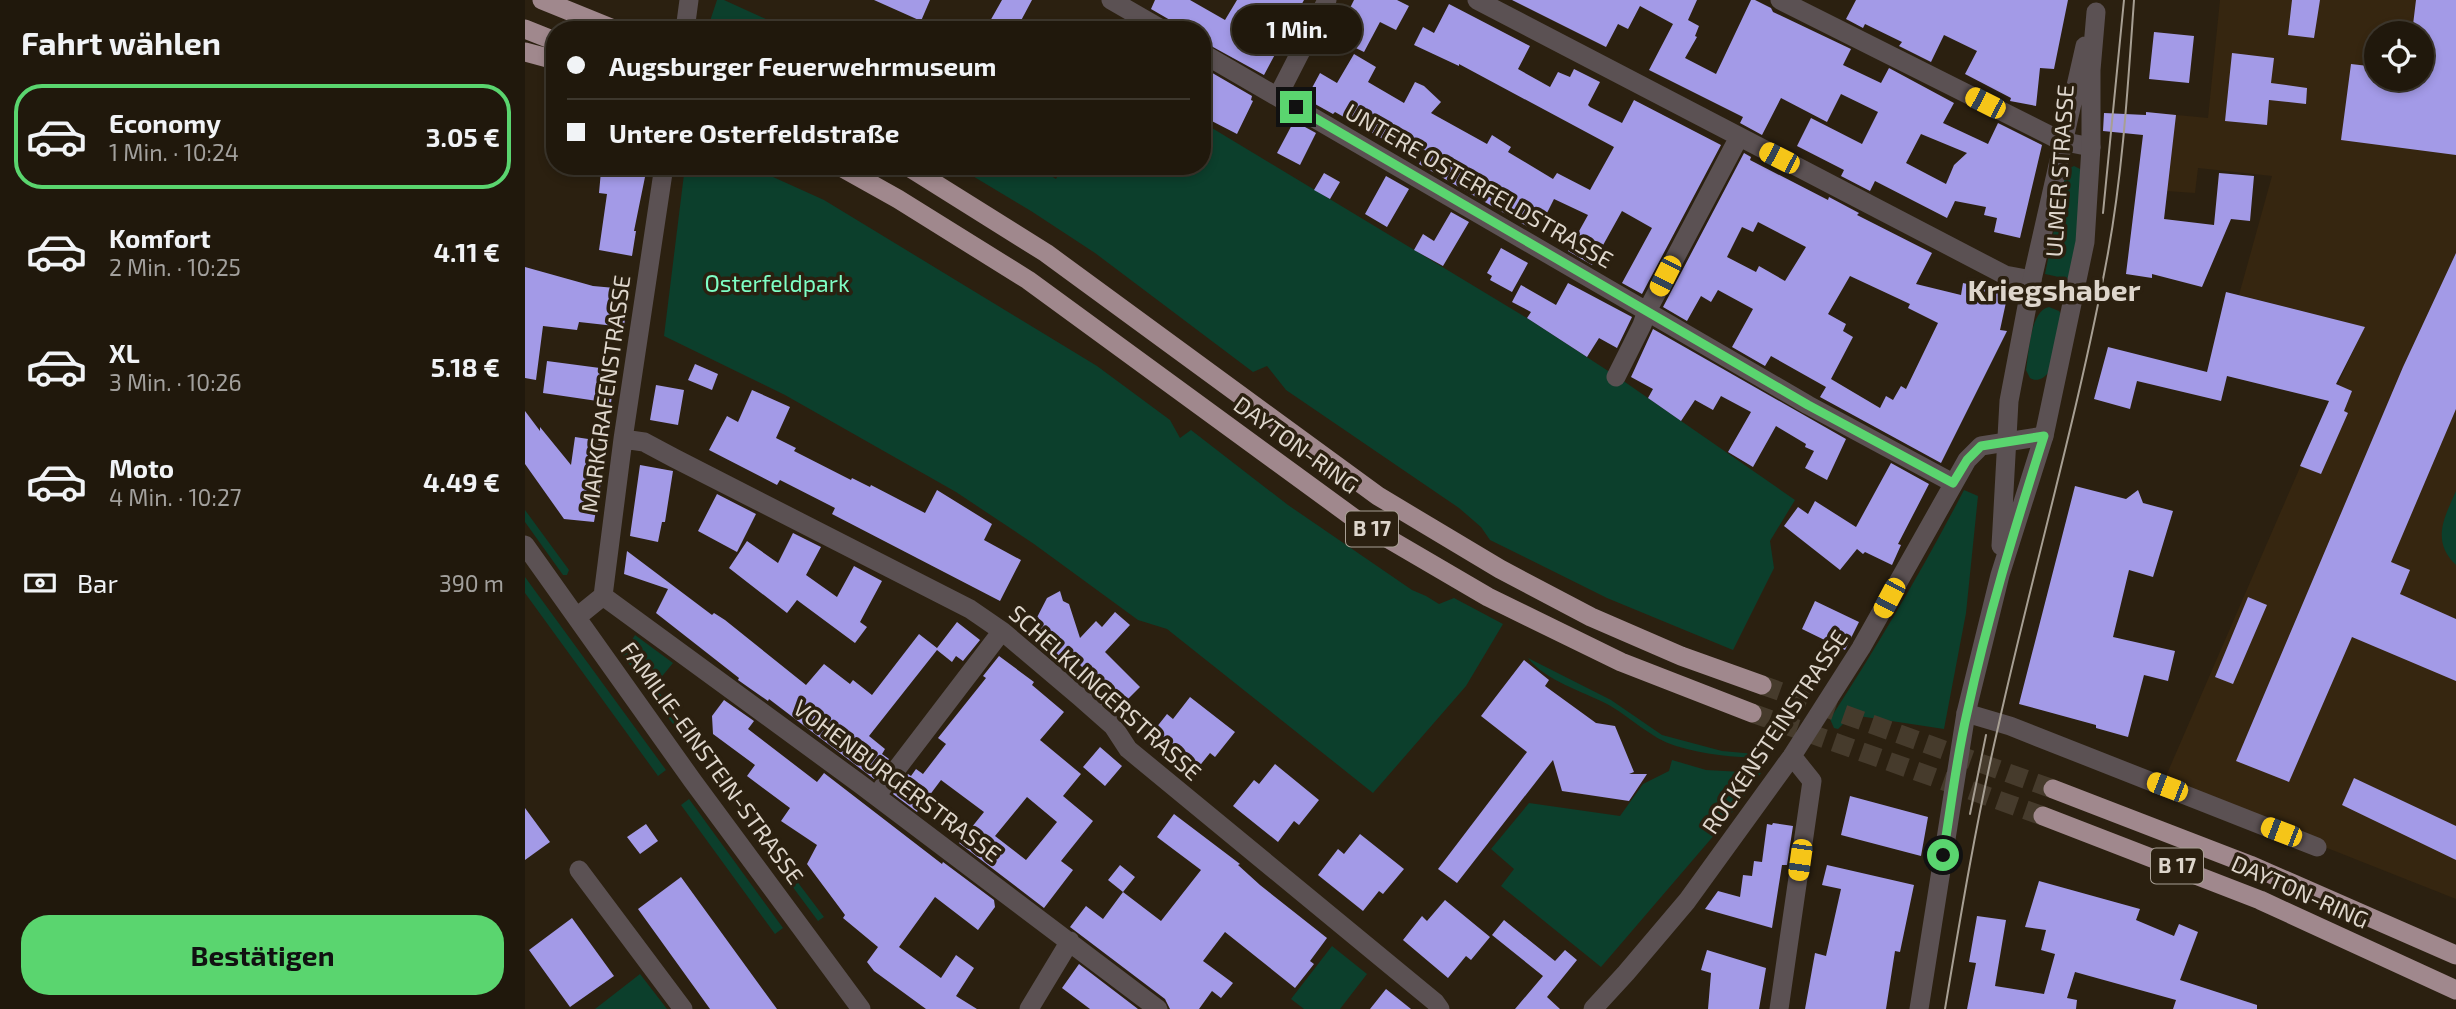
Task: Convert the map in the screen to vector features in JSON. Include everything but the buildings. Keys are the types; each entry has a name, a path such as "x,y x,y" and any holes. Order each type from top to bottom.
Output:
{"highway":[{"path":"541,0 594,21"},
{"path":"552,0 589,19"},
{"path":"525,29 546,37"},
{"path":"525,52 546,58"},
{"name":"DAYTON-RING","path":"855,175 1028,280 1358,521 1488,597 1621,662 1752,713"},
{"name":"DAYTON-RING","path":"921,175 1046,253 1378,496 1500,569 1591,617 1681,656 1762,685"},
{"name":"DAYTON-RING","path":"2053,789 2251,864 2456,954"},
{"name":"DAYTON-RING","path":"2043,816 2260,900 2456,990"}],"street":[{"path":"686,21 689,0"},
{"path":"1111,0 1147,21"},
{"path":"1278,96 1327,0"},
{"path":"1477,0 2005,275 2032,280"},
{"path":"1780,0 2061,141 2091,147"},
{"name":"ULMER STRASSE","path":"2000,575 2009,401 2061,141 2079,62 2097,6"},
{"name":"ULMER STRASSE","path":"1919,1009 1966,713 2000,575 2044,436 2085,242 2091,147 2091,70 2097,6"},
{"name":"UNTERE OSTERFELDSTRASSE","path":"1211,58 1808,405 1953,483"},
{"path":"1616,377 1647,311 1739,137"},
{"name":"MARKGRAFENSTRASSE","path":"603,596 623,439 663,175"},
{"name":"ROCKENSTEINSTRASSE","path":"1593,1009 1687,901 1792,756 1861,648 1967,460 1981,446 2044,436"},
{"name":"SCHELKLINGERSTRASSE","path":"623,439 644,442 654,447 957,602 1002,631 1108,722 1128,749 1435,1002 1440,1009"},
{"name":"FAMILIE-EINSTEIN-STRASSE","path":"525,545 692,780 861,1009"},
{"path":"577,617 603,596"},
{"name":"VOHENBURGERSTRASSE","path":"603,596 876,796 1158,1009"},
{"path":"876,796 1002,631"},
{"path":"1966,713 2022,730 2317,846"},
{"path":"1779,1009 1812,781 1792,756"},
{"path":"579,870 683,1009"},
{"path":"1029,1009 1070,941"}],"shaded area":[{"path":"2220,0 2456,0 2456,899 2163,783 2364,327 2239,295 2272,176 2198,168 2195,193 2137,189 2146,112 2208,118"}],"green space":[{"path":"717,0 724,0 770,21 710,21"},
{"path":"1211,127 1527,318 1795,500 1770,541 1774,568 1733,650 1607,598 1490,540 1481,527 1459,508 1286,390 1267,366 1253,372 1095,253 971,175 1050,175 1056,179 1058,175 1211,175"},
{"path":"2074,166 2082,170 2077,237 2068,279 2045,274 2065,176 2068,169"},
{"name":"Osterfeldpark","path":"684,175 769,175 824,200 1097,366 1170,420 1180,438 1191,430 1288,505 1412,590 1439,604 1454,598 1503,624 1466,686 1373,793 1167,629 1138,620 1034,544 956,492 785,395 664,336"},
{"path":"2049,307 2059,311 2062,316 2048,373 2035,380 2030,378 2026,370 2030,343 2038,316"},
{"path":"1964,490 1978,496 1966,613 1944,729 1852,715 1838,729 1834,728 1830,719 1900,606"},
{"path":"2456,491 2456,565 2444,547 2442,529"},
{"path":"525,510 569,570 567,575 563,575 525,522"},
{"path":"525,577 666,770 658,776 525,593"},
{"path":"635,635 673,663 659,680 632,640"},
{"path":"625,646 700,748 694,753 619,650"},
{"path":"1528,658 1611,700 1662,735 1722,751 1766,755 1762,758 1719,755 1667,742 1607,704 1544,673"},
{"path":"1672,760 1706,770 1761,773 1722,826 1601,967 1501,886 1514,869 1491,849 1529,803 1620,816 1643,784 1669,771"},
{"path":"689,799 783,928 775,934 681,805"},
{"path":"774,851 824,917 818,921 769,855"},
{"path":"1332,946 1367,974 1340,1009 1304,1009 1291,999"},
{"path":"640,974 667,1009 595,1009"}],"tunnel":[{"path":"1762,685 2053,789"},
{"path":"1752,713 2043,816"}],"tram line":[{"path":"2103,213 2124,0"},
{"path":"1945,1009 1991,758 2084,371 2108,253 2121,159 2134,0"},
{"path":"1970,814 1986,735"}],"district":[{"name":"Kriegshaber","path":"2054,291"}],"route":[{"path":"1296,107 1808,405 1953,483 1967,460 1981,446 2044,436 2000,575 1982,647 1957,761 1943,855"}]}
